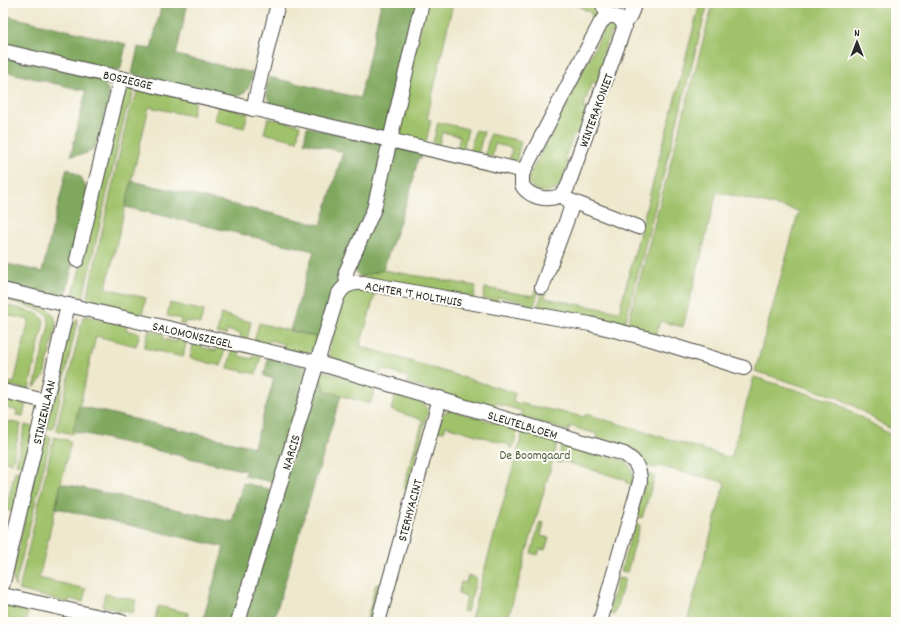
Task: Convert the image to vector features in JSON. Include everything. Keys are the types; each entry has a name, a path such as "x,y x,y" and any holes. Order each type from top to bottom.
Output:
{"street":[{"path":"254,109 278,3"},
{"name":"ACHTER 'T HOLTHUIS","path":"422,3 374,209 346,272 347,285 363,283 563,318 654,340 744,368"},
{"path":"602,3 608,16"},
{"name":"WINTERAKONIET","path":"542,287 568,199 567,188 620,40 624,28 623,23 629,18 635,3"},
{"path":"623,23 616,16 608,16 601,22 524,171 522,185 531,194 553,199 568,199 638,227"},
{"name":"BOSZEGGE","path":"3,51 390,140"},
{"path":"77,260 121,78"},
{"path":"390,140 524,171"},
{"name":"NARCIS","path":"238,622 339,293 347,285"},
{"path":"3,290 68,305"},
{"name":"SALOMONSZEGEL","path":"68,305 318,362"},
{"name":"STINZENLAAN","path":"3,583 68,305"},
{"name":"SLEUTELBLOEM","path":"318,362 624,454 633,459 640,473 640,482 600,622"},
{"path":"3,391 45,401"},
{"name":"STERHYACINT","path":"378,622 440,398"},
{"path":"3,595 122,622"}],"green space":[{"path":"162,3 188,3 176,55 253,73 249,87 243,94 240,96 229,97 132,74 138,47 151,49"},
{"path":"381,3 419,3 388,134 274,106 271,103 267,96 269,77 360,98"},
{"path":"426,3 453,3 427,119 431,120 426,142 395,136"},
{"path":"572,3 589,3 596,6 599,13 594,22 590,12"},
{"path":"700,3 708,3 624,327 537,308 543,292 546,293 545,298 619,312"},
{"path":"713,3 896,3 896,433 837,397 755,371 799,211 717,192 683,327 660,321 656,335 627,327"},
{"path":"3,15 126,44 120,71 3,44"},
{"path":"610,23 616,25 616,34 611,33 601,58 606,61 598,84 592,82 583,108 588,110 579,136 574,134 564,160 569,162 559,188 547,192 539,191 528,183 529,176 607,24"},
{"path":"3,56 97,79 104,84 108,90 108,102 102,129 94,148 83,154 71,155 86,91 3,71"},
{"path":"135,87 130,104 126,111 82,302 75,299 73,295 124,94 128,90"},
{"path":"140,88 195,101 192,116 149,107 106,288 146,298 142,315 86,303 129,111"},
{"path":"218,106 248,113 244,128 214,121"},
{"path":"268,118 300,125 297,141 264,133"},
{"path":"438,122 468,129 463,150 457,149 460,136 442,132 439,145 433,143"},
{"path":"307,127 385,145 370,210 344,266 319,338 290,330 314,251 125,207 132,181 321,225 343,152 304,142"},
{"path":"475,130 484,132 478,154 470,152"},
{"path":"490,134 521,141 516,162 509,161 512,148 495,144 492,157 485,156"},
{"path":"393,147 422,153 421,159 418,158 411,189 383,270 360,277 352,269"},
{"path":"67,168 81,177 87,191 66,295 63,297 3,284 3,263 42,272"},
{"path":"383,270 476,286 474,298 360,277"},
{"path":"485,288 533,296 536,289 539,291 533,308 524,306 525,302 498,297 497,301 483,299"},
{"path":"359,289 376,291 360,346 515,393 513,402 585,417 586,414 731,458 754,377 835,402 896,438 896,622 687,622 725,482 658,466 657,468 646,466 637,455 631,451 596,439 597,434 570,426 569,431 521,417 522,411 496,403 494,409 407,383 408,377 382,369 379,375 333,361 330,357 329,347 343,300 349,292"},
{"path":"3,296 29,301 45,307 55,318 56,327 44,376 34,388 49,325 48,316 40,310 3,299"},
{"path":"170,303 204,311 200,324 186,321 184,325 180,324 181,319 167,316"},
{"path":"3,304 39,314 44,321 29,389 3,385 3,381 14,383 29,320 3,314"},
{"path":"221,314 251,322 247,340 240,338 241,334 227,330 226,335 217,333"},
{"path":"88,316 127,325 126,330 140,333 136,346 96,336 73,434 56,430 83,317"},
{"path":"78,318 53,429 46,428 70,326"},
{"path":"259,323 319,338 314,350 305,354 283,348 284,344 269,340 268,345 254,342"},
{"path":"149,330 164,334 163,339 177,342 179,337 187,339 183,357 144,348"},
{"path":"194,341 202,343 201,347 216,351 217,346 225,348 221,366 190,358"},
{"path":"232,350 239,351 239,356 252,359 254,355 261,356 256,374 228,368"},
{"path":"268,358 306,367 310,373 277,479 272,482 245,476 246,471 73,431 79,406 254,447 274,379 264,376"},
{"path":"319,370 376,386 370,404 327,392 318,374"},
{"path":"318,374 327,392 341,395 273,622 242,622"},
{"path":"396,393 421,400 428,411 408,489 403,488 423,420 391,410"},
{"path":"3,396 26,403 23,416 16,415 17,411 3,407"},
{"path":"450,410 518,429 513,448 509,447 510,445 446,426 444,432 437,431 443,414"},
{"path":"6,421 21,424 12,463 3,460 3,433"},
{"path":"25,425 33,427 24,465 16,464"},
{"name":"De Boomgaard","path":"523,431 558,441 507,622 470,622"},
{"path":"44,435 51,437 15,587 12,575"},
{"path":"54,437 71,441 39,578 86,589 83,602 69,599 68,603 19,590"},
{"path":"563,442 625,461 632,471 632,484 626,483 626,480 562,461 561,463 557,462"},
{"path":"15,471 22,473 13,512 6,510"},
{"path":"647,474 655,476 642,518 636,516"},
{"path":"61,483 232,522 243,483 269,489 273,495 234,622 208,622 204,616 224,547 56,508"},
{"path":"540,522 544,523 541,536 549,538 545,550 540,549 538,555 531,553"},
{"path":"634,524 640,525 627,572 621,571"},
{"path":"468,575 477,578 467,612 463,611 467,597 458,594 461,582 466,583"},
{"path":"618,578 625,579 614,615 608,613"},
{"path":"376,584 381,585 370,622 366,622"},
{"path":"105,594 136,600 133,613 119,610 118,615 115,614 116,609 102,606"},
{"path":"9,602 14,603 13,608 28,612 25,622 3,620 3,606 8,607"},
{"path":"158,606 188,613 186,622 168,622 155,619"}]}
